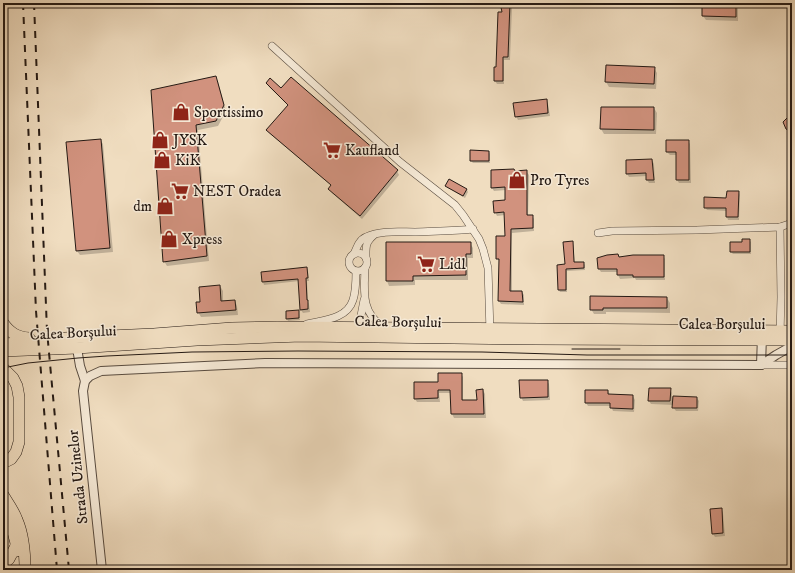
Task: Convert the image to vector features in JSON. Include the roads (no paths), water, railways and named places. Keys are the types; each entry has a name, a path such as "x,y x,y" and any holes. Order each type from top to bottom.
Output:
{"main road":[{"path":"3,323 11,333 28,340"},
{"name":"Calea Borșului","path":"28,340 154,334 232,328 296,327 358,332 490,334 780,335 792,330"},
{"name":"Calea Borșului","path":"3,349 77,348 197,340 275,337 358,332 384,327 490,334"},
{"name":"Calea Borșului","path":"780,335 792,340"},
{"path":"3,349 28,340"},
{"path":"3,368 13,378 20,397 19,442 16,452 11,459 3,463"},
{"path":"3,495 17,520 22,534 25,554 25,570"},
{"path":"3,511 17,544 18,570"},
{"path":"3,564 9,559 17,544"}],"street":[{"path":"272,46 400,162 455,205 473,229 483,249 488,268 490,334"},
{"path":"598,233 612,231 780,227 792,223"},
{"path":"780,227 780,335"},
{"path":"365,268 356,271 351,268 348,263 349,258 354,254 358,243 376,233 455,231 473,229"},
{"path":"358,332 364,300 365,268 367,263 366,246 368,240 376,233"},
{"path":"354,254 359,253 366,258"},
{"path":"296,327 339,316 346,312 354,300 356,271"},
{"path":"364,300 374,319 384,327"},
{"path":"761,365 762,335"},
{"path":"761,365 792,346"},
{"name":"Strada Uzinelor","path":"77,348 80,366 85,382 83,392 102,570"},
{"path":"85,382 90,376 101,371 265,363 792,365"}],"tram line":[{"path":"572,349 620,349"},
{"path":"3,368 28,363 78,358 192,352 298,351 482,352 587,355 792,355"},
{"path":"3,389 3,401"}],"railway":[{"path":"23,3 36,311 57,570"},
{"path":"34,3 47,331 69,570"}],"place":[{"name":"Sportissimo","path":"181,112"},
{"name":"JYSK","path":"160,140"},
{"name":"Kaufland","path":"332,150"},
{"name":"KiK","path":"162,160"},
{"name":"Pro Tyres","path":"517,180"},
{"name":"NEST Oradea","path":"180,191"},
{"name":"dm","path":"165,206"},
{"name":"Xpress","path":"169,239"},
{"name":"Lidl","path":"426,264"}]}
